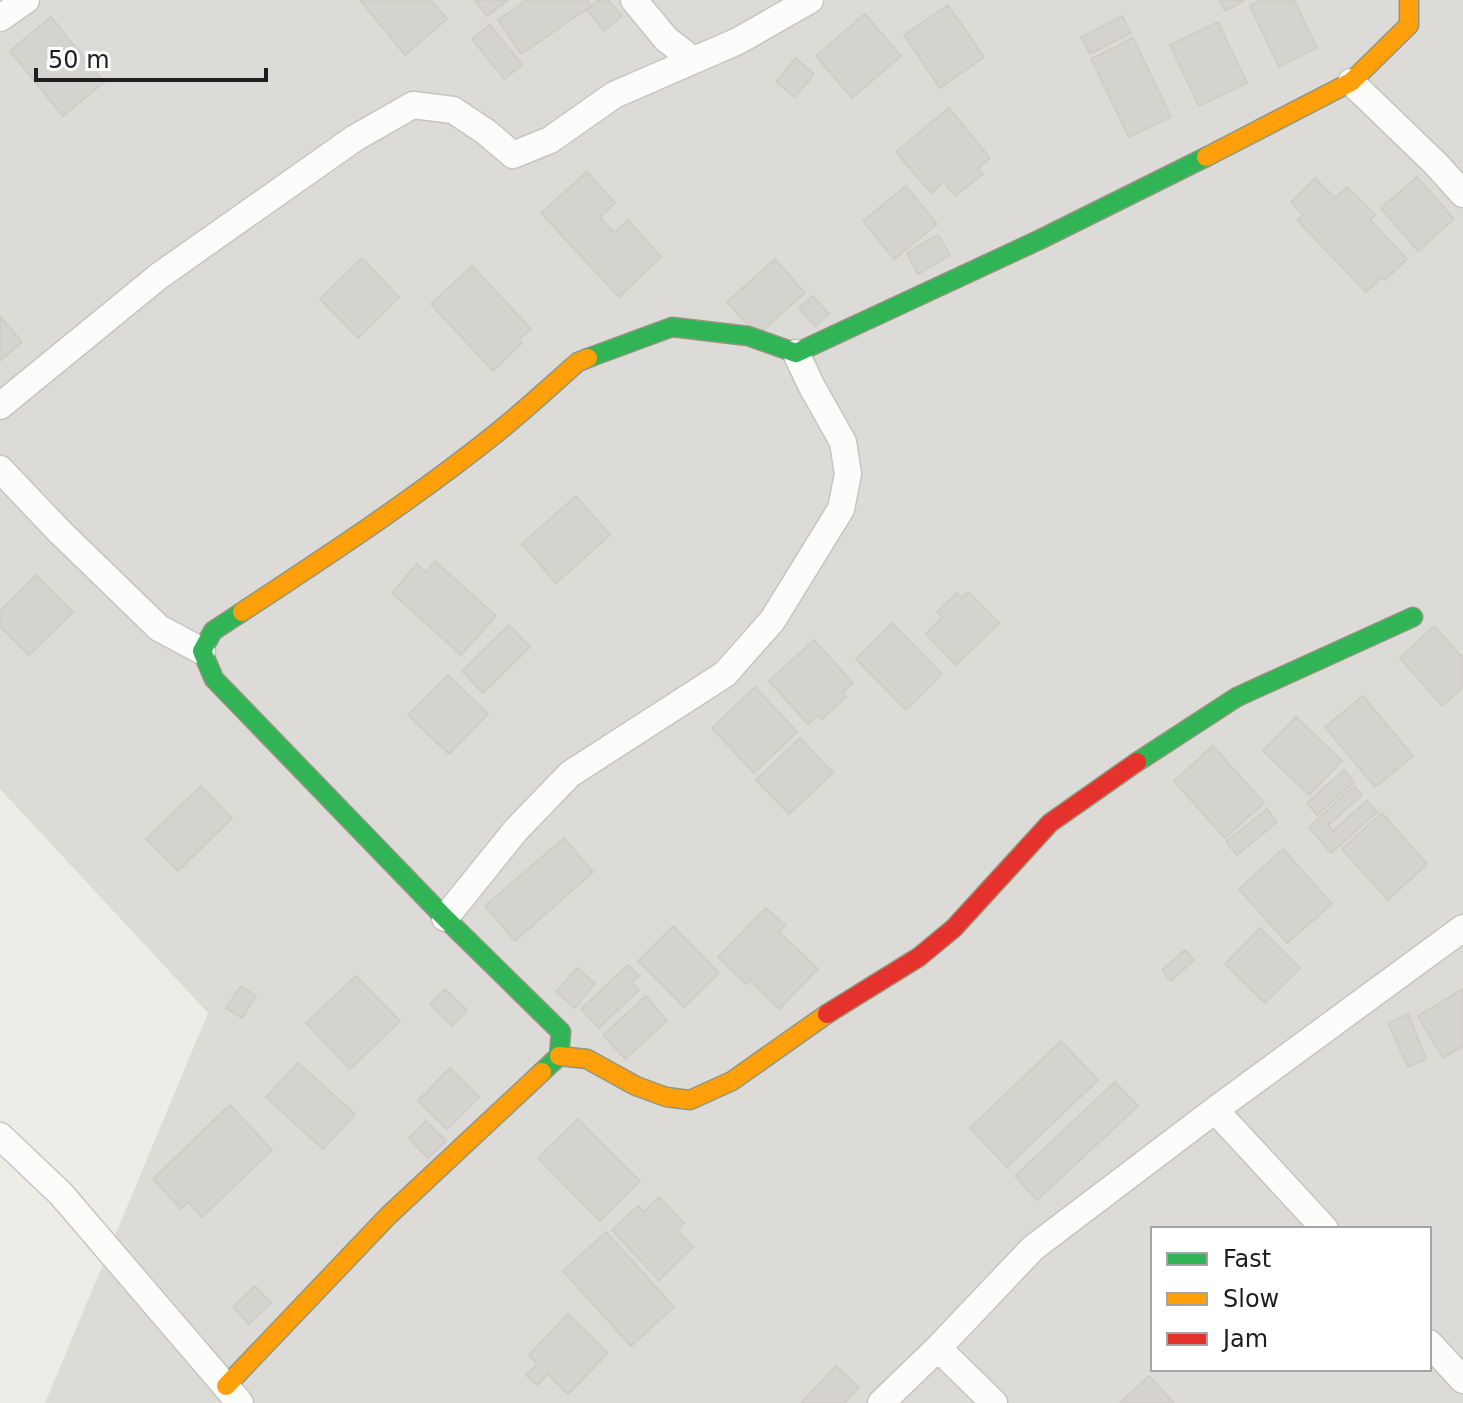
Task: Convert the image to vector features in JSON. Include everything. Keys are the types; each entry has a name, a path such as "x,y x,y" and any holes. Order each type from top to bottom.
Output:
{"street":[{"path":"0,18 26,0"},
{"path":"634,0 666,39 693,60"},
{"path":"0,406 159,276 355,138 413,105 453,110 513,155 550,140 614,95 738,41 810,0"},
{"path":"202,651 213,631 366,530 448,470 500,430 578,362 672,327 748,336 796,353 1053,233 1351,82 1409,25 1409,0"},
{"path":"1351,82 1463,194"},
{"path":"445,918 516,830 570,774 725,674 772,621 841,509 848,474 843,442 796,353"},
{"path":"0,469 159,628 202,651 214,679 445,918 561,1032 559,1056 379,1224 233,1395 61,1194 0,1136"},
{"path":"559,1056 587,1059 636,1086 666,1097 690,1100 732,1081 825,1015 919,957 954,928 1050,823 1151,752 1237,697 1413,617"},
{"path":"881,1403 1033,1248 1463,928"},
{"path":"1215,1110 1323,1227"},
{"path":"1431,1345 1463,1380"},
{"path":"938,1348 994,1403"}],"shaded area":[{"path":"0,0 1463,0 1463,1403 45,1403 208,1013 0,789"}],"building":[{"path":"360,0 431,0 447,19 405,55"},
{"path":"475,0 508,0 487,16"},
{"path":"527,0 587,0 591,6 521,54 498,20"},
{"path":"599,0 608,0 622,16 604,31 587,10"},
{"path":"1219,0 1245,0 1225,11"},
{"path":"1261,0 1294,0 1317,48 1279,67 1250,6"},
{"path":"948,5 984,57 940,88 904,35"},
{"path":"865,14 901,56 852,98 816,56"},
{"path":"1122,16 1131,33 1090,54 1081,37"},
{"path":"51,17 104,82 63,116 10,51"},
{"path":"1218,22 1247,83 1199,106 1170,45"},
{"path":"490,25 522,65 504,79 472,39"},
{"path":"1133,38 1171,117 1129,137 1091,59"},
{"path":"796,58 814,74 795,97 776,82"},
{"path":"949,108 990,158 978,168 983,174 955,196 944,182 931,193 896,152"},
{"path":"587,172 615,203 600,217 614,233 628,220 661,257 619,297 541,213"},
{"path":"1417,177 1454,219 1418,251 1381,208"},
{"path":"1315,178 1335,198 1347,187 1375,215 1370,220 1407,259 1385,280 1382,277 1366,292 1297,220 1303,215 1291,202"},
{"path":"906,186 937,224 894,259 863,221"},
{"path":"938,235 950,255 918,274 907,253"},
{"path":"362,258 399,297 358,338 320,299"},
{"path":"775,259 805,293 757,335 727,302"},
{"path":"472,266 531,329 519,340 522,343 493,371 431,304"},
{"path":"813,296 829,314 815,326 799,308"},
{"path":"0,316 22,342 0,361"},
{"path":"576,496 610,535 556,583 522,544"},
{"path":"435,561 496,616 461,655 392,593 417,564 426,572"},
{"path":"36,575 73,612 29,655 0,626 0,611"},
{"path":"968,592 999,623 956,665 926,634 942,617 937,612 957,593 962,598"},
{"path":"892,623 942,674 906,710 856,659"},
{"path":"509,625 530,647 483,693 462,671"},
{"path":"1434,626 1463,658 1463,687 1442,706 1400,658"},
{"path":"814,640 853,683 843,692 846,697 822,719 818,715 808,724 769,681"},
{"path":"448,675 488,714 449,754 408,715"},
{"path":"755,687 797,732 754,773 712,728"},
{"path":"1363,696 1413,756 1375,787 1325,727"},
{"path":"1296,717 1342,761 1309,795 1263,751"},
{"path":"800,738 833,773 789,814 756,780"},
{"path":"1213,746 1264,803 1225,838 1174,781"},
{"path":"1344,770 1354,782 1317,815 1307,803"},
{"path":"201,786 232,818 178,871 146,839"},
{"path":"1354,786 1362,795 1328,825 1333,831 1367,801 1377,812 1331,853 1309,827"},
{"path":"1267,809 1277,822 1237,855 1226,842"},
{"path":"1382,813 1427,864 1388,900 1342,849"},
{"path":"564,838 593,872 515,941 485,906"},
{"path":"1283,849 1332,904 1287,943 1239,889"},
{"path":"766,908 785,925 779,932 818,969 779,1009 750,980 746,984 718,957"},
{"path":"673,926 719,973 684,1007 638,961"},
{"path":"1260,928 1300,968 1265,1003 1225,964"},
{"path":"1185,950 1194,960 1171,981 1162,970"},
{"path":"628,965 639,976 632,982 639,990 599,1028 581,1009"},
{"path":"577,968 595,983 575,1008 556,992"},
{"path":"356,976 400,1021 350,1069 306,1023"},
{"path":"241,986 256,996 242,1018 226,1008"},
{"path":"445,989 467,1010 452,1026 430,1004"},
{"path":"1463,989 1463,1046 1443,1058 1418,1016"},
{"path":"646,996 667,1021 625,1059 603,1035"},
{"path":"1408,1014 1426,1059 1408,1067 1388,1023"},
{"path":"1061,1041 1098,1080 1007,1167 970,1128"},
{"path":"298,1063 355,1114 323,1149 266,1097"},
{"path":"450,1068 479,1097 447,1129 418,1101"},
{"path":"1115,1082 1138,1106 1037,1200 1015,1176"},
{"path":"230,1105 272,1150 202,1217 188,1202 181,1209 153,1179"},
{"path":"578,1119 640,1181 600,1221 538,1158"},
{"path":"426,1121 446,1141 428,1158 409,1138"},
{"path":"659,1197 684,1223 677,1230 693,1247 659,1280 612,1230 638,1206 644,1212"},
{"path":"606,1232 674,1307 631,1346 563,1271"},
{"path":"255,1286 271,1303 249,1324 233,1307"},
{"path":"568,1314 608,1353 568,1394 548,1374 537,1385 526,1375 537,1364 529,1355"},
{"path":"836,1366 859,1387 845,1403 801,1403"},
{"path":"1149,1376 1174,1403 1120,1403"}],"traffic: fast":[{"path":"588,358 672,327 748,336 796,353 1039,240 1206,157"},
{"path":"242,612 213,631 202,651 214,679 445,918 561,1032 559,1056 542,1072"},
{"path":"1137,762 1237,697 1413,617"}],"traffic: slow":[{"path":"1206,157 1351,82 1409,25 1409,0"},
{"path":"242,612 437,479 509,423 578,362 588,358"},
{"path":"559,1056 587,1059 636,1086 666,1097 690,1100 732,1081 827,1014"},
{"path":"226,1386 388,1216 542,1072"}],"traffic: jam":[{"path":"827,1014 919,957 954,928 1050,823 1137,762"}]}
